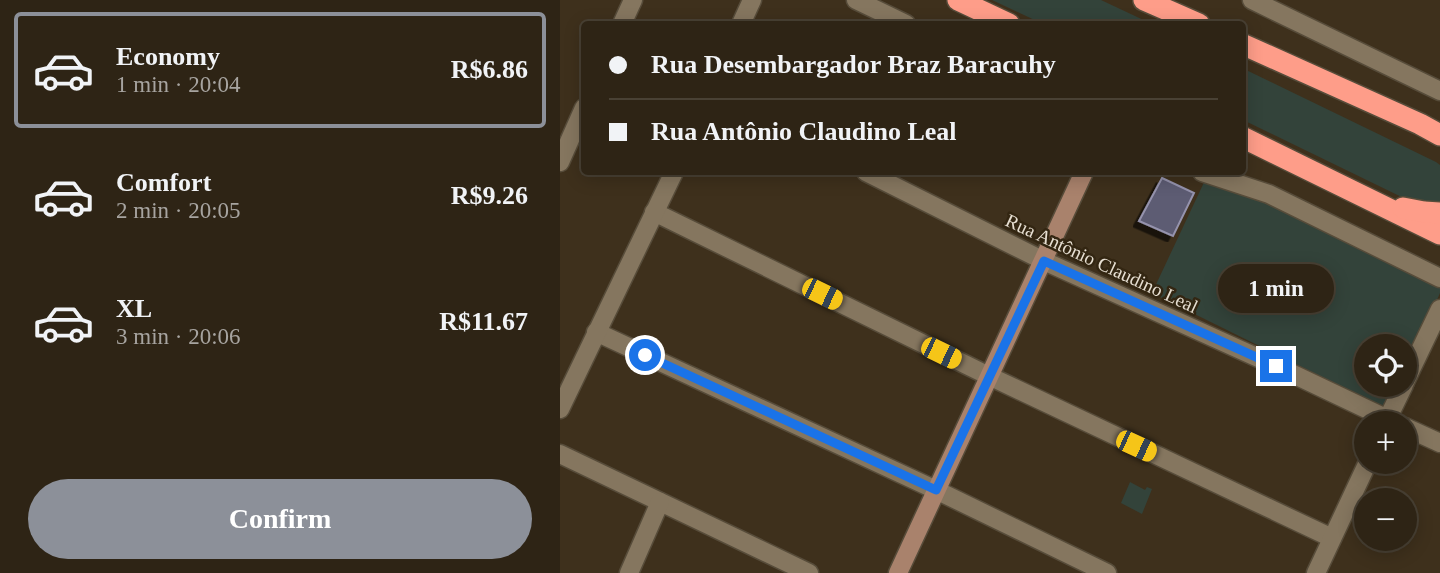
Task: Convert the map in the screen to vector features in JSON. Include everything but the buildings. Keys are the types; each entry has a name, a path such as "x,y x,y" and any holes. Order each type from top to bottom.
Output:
{"highway":[{"path":"958,0 1003,21"},
{"path":"1144,0 1192,21"},
{"path":"1246,46 1440,135"},
{"path":"1420,124 1440,144"},
{"path":"1246,138 1440,234"},
{"path":"1367,199 1440,214"}],"street":[{"path":"623,21 633,0"},
{"path":"742,21 752,0"},
{"path":"856,0 900,21"},
{"path":"1252,0 1440,91"},
{"path":"560,162 581,115"},
{"path":"560,409 672,175"},
{"name":"Rua Antônio Claudino Leal","path":"872,175 1044,261 1276,366 1368,411"},
{"path":"898,573 1083,175"},
{"path":"1211,175 1269,194 1440,278"},
{"path":"654,212 989,376 1332,538"},
{"path":"1417,356 1440,309"},
{"path":"596,332 936,490 1107,573"},
{"path":"1417,432 1440,443"},
{"path":"560,454 809,573"},
{"path":"1316,573 1362,474"},
{"path":"629,573 660,502"}],"green space":[{"path":"992,0 1101,0 1146,21 1037,21"},
{"path":"1246,70 1440,165 1440,207 1416,204 1246,121"},
{"path":"1207,176 1440,274 1440,293 1417,345 1417,334 1354,334 1354,393 1152,293"},
{"path":"1363,397 1395,397 1389,410"},
{"path":"1130,482 1145,490 1147,487 1152,489 1142,514 1121,503"}],"route":[{"path":"645,355 936,490 1044,261 1276,366"}]}
